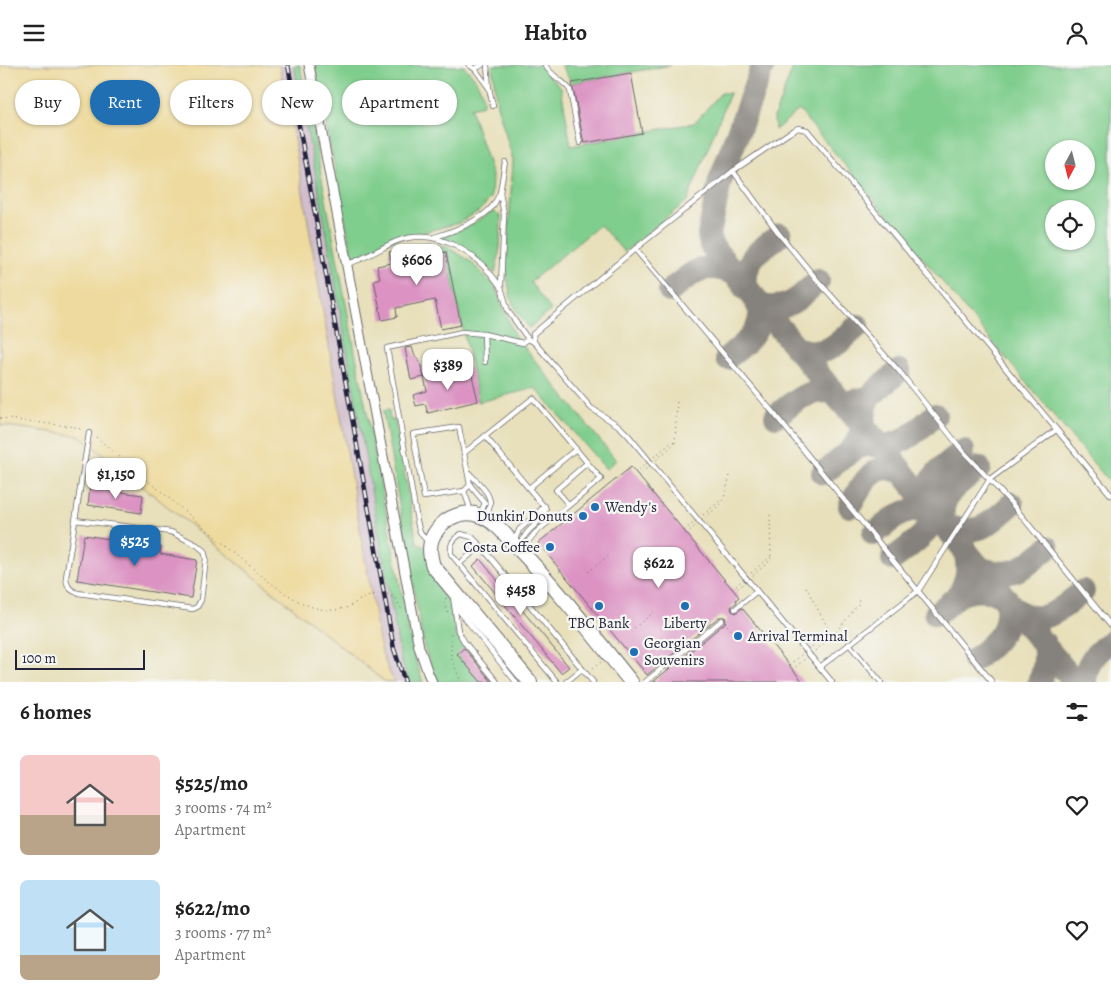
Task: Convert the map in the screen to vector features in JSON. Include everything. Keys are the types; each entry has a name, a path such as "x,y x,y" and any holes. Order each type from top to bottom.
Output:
{"main road":[{"path":"530,682 451,592 433,566 429,554 430,542 441,524 451,518 478,515 499,529 520,551 631,682"}],"street":[{"path":"309,65 419,647 432,682"}],"lane":[{"path":"469,65 475,69 489,88"},
{"path":"475,69 482,65"},
{"path":"487,65 493,106"},
{"path":"545,65 551,74 570,90 580,143"},
{"path":"534,342 533,334 733,171 798,128 807,130 1111,495"},
{"path":"505,162 500,193 504,214 501,287 508,311 528,339 534,342 591,408 619,426 628,435 832,682"},
{"path":"733,171 780,235 818,281 899,371 963,451 1012,504 1111,626"},
{"path":"347,264 367,258 397,241 410,238 434,237 475,221 492,207 500,193"},
{"path":"434,237 452,243 475,258 490,272 501,287"},
{"path":"635,249 776,416 992,682"},
{"path":"430,542 423,538 417,523 387,348 462,332 484,334 523,343 528,339"},
{"path":"484,334 485,362"},
{"path":"464,453 533,398 601,479 531,538 526,548 520,551"},
{"path":"470,485 464,491 424,497 413,434 459,427 470,485 485,503 478,515"},
{"path":"820,667 918,591 990,479 1056,430"},
{"path":"76,520 171,532 197,545 204,551 206,557 201,600 197,607 193,609 72,591 67,585 66,577 89,433"},
{"path":"485,437 546,509 544,517 523,535 520,551"},
{"path":"529,488 576,449"},
{"path":"569,505 556,490 587,463"},
{"path":"467,471 490,498 491,507 478,515"},
{"path":"464,491 469,505 478,515"},
{"path":"520,551 518,530 545,506"},
{"path":"557,682 452,554 450,546 453,540 461,534 472,537 481,547 593,682"},
{"path":"459,564 481,547"},
{"path":"735,609 757,591"},
{"path":"451,592 458,631 464,643 497,682"},
{"path":"455,606 516,682"},
{"path":"645,682 722,620"},
{"path":"849,644 881,682"},
{"path":"566,682 582,669"}],"path":[{"path":"638,476 676,444 677,398"},
{"path":"0,418 75,427 89,433 268,581 290,597 309,606 327,611 343,609 362,599 384,592 396,599 404,615"},
{"path":"636,473 673,441 675,443"},
{"path":"686,534 724,503 731,472"},
{"path":"684,531 721,500 723,501"},
{"path":"734,592 772,560 770,515"},
{"path":"588,572 608,556"},
{"path":"732,589 770,557 771,559"},
{"path":"806,587 833,636"},
{"path":"449,618 444,603 451,592"},
{"path":"793,669 833,636 860,602 856,599"},
{"path":"634,628 654,612"},
{"path":"727,624 738,638"},
{"path":"451,631 451,657 461,682"},
{"path":"790,665 830,632"}],"shaded area":[{"path":"279,65 294,65 297,80 283,80"},
{"path":"292,125 306,125 401,661 410,682 395,682 389,673 384,660 370,588"}],"green space":[{"path":"294,65 300,65 303,80 297,80"},
{"path":"314,65 464,66 475,79 482,93 483,105 470,108 492,175 491,198 479,211 459,223 385,242 353,259 326,125 332,125 332,80 317,80"},
{"path":"492,65 542,65 549,76 561,87 571,146 694,123 721,93 730,93 687,201 624,252 600,225 530,282 551,310 529,328 511,299 506,269 513,160 497,105"},
{"path":"561,65 671,65 572,83"},
{"path":"794,65 1111,65 1111,484 799,110 775,130 774,117"},
{"path":"306,125 312,125 413,652 423,682 410,682 401,661"},
{"path":"493,211 501,216 500,248 495,274 470,253 456,244 441,238 467,227"},
{"path":"423,243 447,247 469,260 494,285 515,336 616,460 606,469 535,388 479,402 446,252 407,260 404,248"},
{"path":"389,410 390,420 395,420 417,543 425,547 449,596 456,636 465,648 458,654 481,682 437,682 424,647 383,411"}],"sand":[{"path":"0,65 279,65 283,80 262,80 262,125 292,125 378,637 389,672 395,682 385,682 80,436 0,425"}],"building":[{"path":"631,73 642,133 584,143 572,83"},
{"path":"404,248 407,260 446,252 461,325 441,329 435,300 396,308 397,317 382,320 374,280 380,278 377,266 392,263 389,252"},
{"path":"412,347 414,354 420,362 424,377 411,380 405,348"},
{"path":"470,367 478,401 428,413 425,404 416,406 413,395 427,391 424,377"},
{"path":"631,467 739,597 736,600 737,602 731,607 732,611 736,613 742,608 803,682 653,682 725,623 725,617 719,617 647,675 538,543"},
{"path":"90,488 143,495 141,513 88,505"},
{"path":"84,535 161,547 160,554 197,560 191,598 77,580"},
{"path":"480,559 569,667 561,673 473,566"},
{"path":"464,648 492,682 481,682 457,654"}],"taxiway":[{"path":"763,65 720,181 709,235 711,245 839,399 888,454 944,525 1075,682"},
{"path":"745,288 747,269 750,262 759,251 780,235"},
{"path":"670,291 685,278 699,270 714,268 733,273"},
{"path":"762,306 780,307 787,305 799,298 818,281"},
{"path":"727,358 750,338 758,326 760,311 753,296"},
{"path":"797,348 808,351 824,351 837,344 858,326"},
{"path":"853,401 868,398 899,371"},
{"path":"776,416 808,394 833,391"},
{"path":"823,473 855,446 862,431 868,398"},
{"path":"851,451 866,445 883,446 902,441 935,415"},
{"path":"927,504 927,495 932,479 943,467 963,451"},
{"path":"850,506 856,494 874,473 886,468 902,472"},
{"path":"979,468 946,498 943,515 944,525 966,530 982,527 1012,504"},
{"path":"893,559 916,541 930,525 932,519 930,508"},
{"path":"874,534 895,518 909,511 926,511 936,515"},
{"path":"964,548 967,573 958,596 980,591 1002,594"},
{"path":"982,569 1003,573 1018,570 1048,548"},
{"path":"1016,610 1026,615 1044,617 1060,610 1083,591"},
{"path":"936,614 958,596"},
{"path":"974,660 996,641 1005,627 1007,619 1006,598"},
{"path":"1085,682 1090,663 1111,641"},
{"path":"1039,682 1045,663 1044,643"}],"railway":[{"path":"288,65 394,649 405,682"}],"place":[{"name":"Wendy's","path":"595,507"},
{"name":"Dunkin' Donuts","path":"583,516"},
{"name":"Costa Coffee","path":"550,547"},
{"name":"TBC Bank","path":"599,606"},
{"name":"Liberty","path":"685,606"},
{"name":"Arrival Terminal","path":"738,636"},
{"name":"Georgian Souvenirs","path":"634,652"}]}
